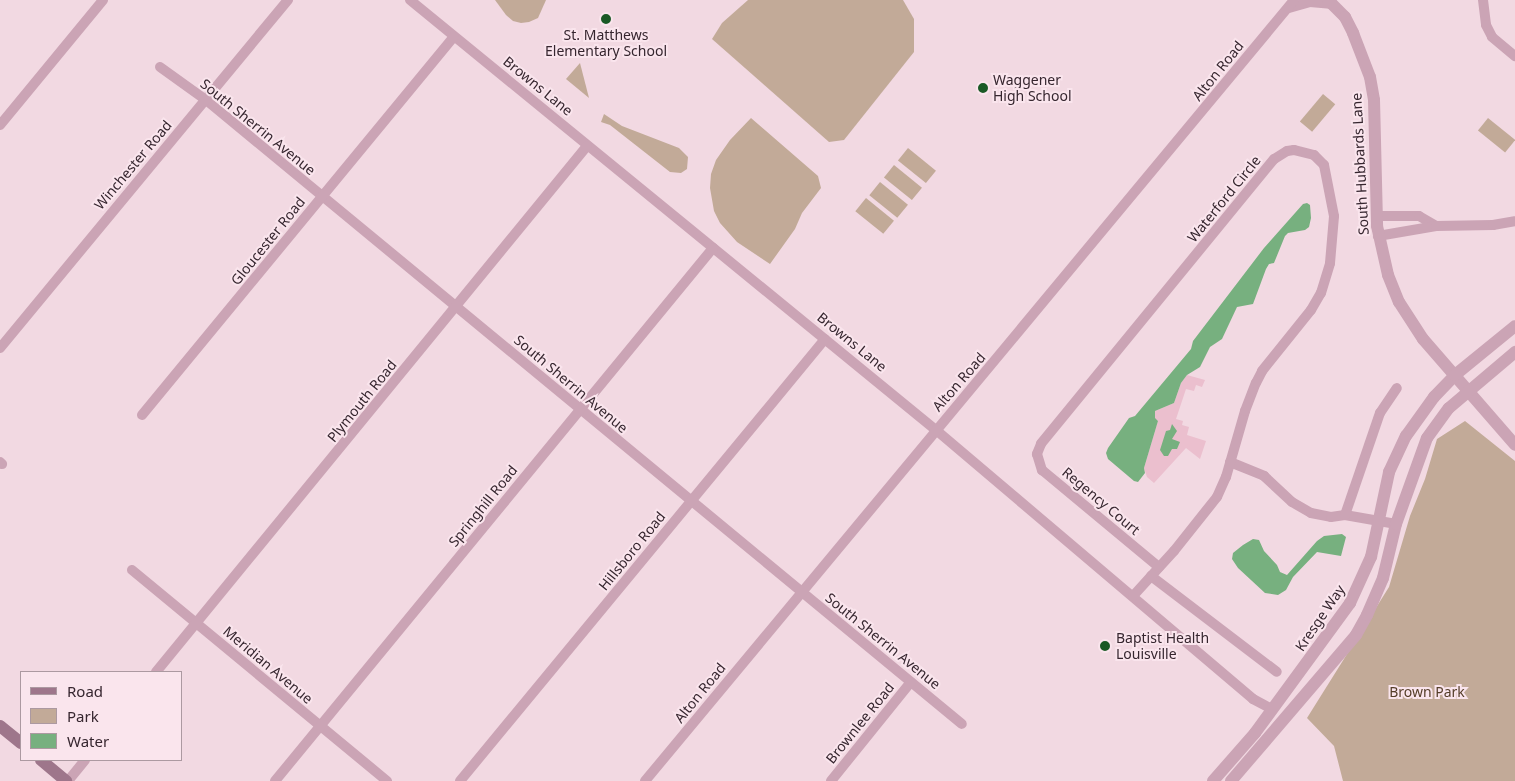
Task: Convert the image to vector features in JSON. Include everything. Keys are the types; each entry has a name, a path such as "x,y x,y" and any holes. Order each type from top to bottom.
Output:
{"main road":[{"path":"0,726 20,742"},
{"path":"42,761 67,781"}],"street":[{"path":"0,125 103,0"},
{"name":"Winchester Road","path":"0,348 288,0"},
{"name":"Browns Lane","path":"410,0 936,430 1253,698 1272,709"},
{"path":"1482,0 1486,25 1492,37 1515,56"},
{"path":"1291,4 1331,2"},
{"name":"South Hubbards Lane","path":"1331,2 1345,17 1353,32 1370,77 1374,100 1376,216 1378,236 1388,275 1400,302 1423,339 1455,375"},
{"name":"Alton Road","path":"645,781 800,592 1005,350 1291,4"},
{"name":"Gloucester Road","path":"142,415 454,37"},
{"name":"South Sherrin Avenue","path":"160,67 206,100 962,724"},
{"name":"Plymouth Road","path":"157,671 457,308 588,146"},
{"name":"Waterford Circle","path":"1038,450 1274,159 1287,151 1294,150 1314,155 1324,164 1334,216 1328,272 1321,293 1311,310 1262,370 1256,382 1230,462 1214,502 1174,551 1133,596"},
{"path":"1376,216 1419,216 1436,226"},
{"path":"1378,236 1436,226 1493,225 1515,222"},
{"name":"Springhill Road","path":"274,781 713,248"},
{"name":"Kresge Way","path":"1214,781 1272,709 1350,603 1371,557 1389,472 1399,448 1434,397 1455,375 1515,326"},
{"name":"Hillsboro Road","path":"460,781 825,339"},
{"path":"1231,781 1356,635 1384,578 1396,524 1426,438 1448,408 1515,352"},
{"path":"1455,375 1515,445"},
{"path":"1345,514 1380,413 1397,388"},
{"name":"Regency Court","path":"1038,450 1037,454 1042,470 1159,567"},
{"path":"1230,462 1264,476 1292,502 1311,513 1331,517 1345,514 1396,524"},
{"name":"Meridian Avenue","path":"132,570 387,781"},
{"path":"1151,576 1277,672"},
{"name":"Brownlee Road","path":"831,781 911,682"},
{"path":"67,781 84,761"}],"green space":[{"path":"495,0 546,0 538,18 521,23 513,21 506,15"},
{"path":"748,0 903,0 914,19 914,52 844,140 829,142 712,39 722,23"},
{"path":"580,63 589,98 566,79"},
{"path":"1323,94 1335,104 1312,132 1300,122"},
{"path":"604,114 622,126 679,148 688,157 687,169 681,173 670,172 610,125 601,122"},
{"path":"751,118 818,176 821,188 802,213 795,229 770,264 737,242 720,223 714,211 710,188 711,174 716,160 730,140"},
{"path":"1488,118 1515,140 1505,152 1478,130"},
{"path":"908,148 936,171 926,183 898,160"},
{"path":"894,165 922,188 912,200 884,177"},
{"path":"880,182 908,205 897,218 869,195"},
{"path":"866,198 894,221 883,234 855,211"},
{"name":"Brown Park","path":"1465,421 1515,461 1515,781 1343,781 1334,746 1307,718 1389,587 1410,516 1425,479 1437,439"}],"shaded area":[{"path":"1187,375 1205,380 1202,387 1196,385 1194,391 1186,389 1176,419 1183,421 1182,425 1189,427 1187,435 1206,441 1200,459 1186,448 1154,483 1147,477 1144,468 1158,421 1155,419 1155,411 1174,403 1181,383"}],"water":[{"path":"1307,203 1310,205 1311,218 1309,227 1305,230 1288,233 1285,236 1274,263 1269,264 1266,269 1253,304 1237,307 1222,339 1210,347 1200,367 1187,375 1181,383 1174,403 1155,411 1155,418 1158,421 1144,468 1145,473 1138,482 1134,481 1108,459 1106,453 1108,448 1129,418 1135,416 1191,349 1193,341 1264,248 1303,204"},
{"path":"1172,424 1177,431 1172,439 1180,442 1177,449 1172,449 1168,456 1164,456 1160,450 1166,431 1170,430"},
{"path":"1342,534 1346,537 1341,556 1317,552 1293,577 1286,590 1278,595 1265,593 1238,568 1232,559 1233,553 1243,545 1253,539 1259,540 1264,551 1277,565 1280,572 1287,575 1317,541 1324,536"}],"place":[{"name":"St. Matthews Elementary School","path":"606,19"},
{"name":"Waggener High School","path":"983,88"},
{"name":"Baptist Health Louisville","path":"1105,646"}]}
